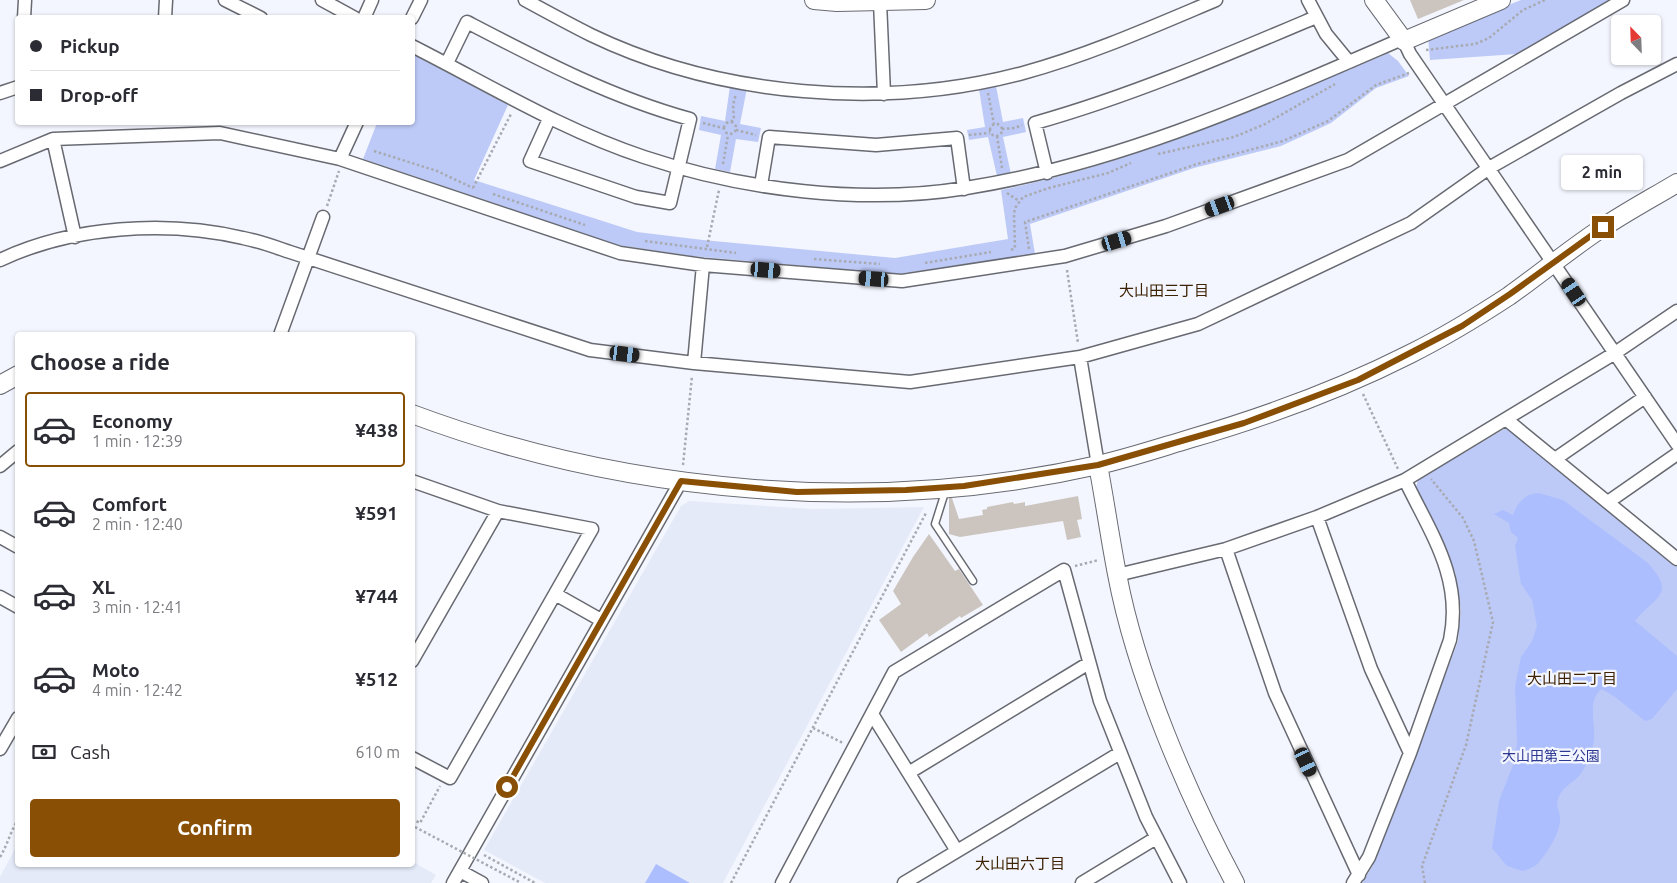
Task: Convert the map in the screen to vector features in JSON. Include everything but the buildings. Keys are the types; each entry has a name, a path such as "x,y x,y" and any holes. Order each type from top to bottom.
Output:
{"street":[{"path":"24,15 25,0"},
{"path":"165,15 166,0"},
{"path":"225,0 255,15"},
{"path":"322,0 350,15"},
{"path":"365,15 372,0"},
{"path":"414,15 421,0"},
{"path":"525,0 593,36 647,57 699,73 780,88 884,94 986,82 1088,53 1216,0"},
{"path":"814,0 880,2 926,0"},
{"path":"1308,0 1330,40 1349,62"},
{"path":"1374,0 1677,444"},
{"path":"415,47 549,119 642,157 679,168 761,185 797,190 876,194 964,189 1047,173 1104,156 1216,118 1501,0"},
{"path":"0,161 53,139 220,133 342,160 610,250 703,265 902,281 1065,256 1166,226 1348,160 1623,0"},
{"path":"880,2 884,94"},
{"path":"1047,173 1035,123 1085,109 1215,59 1316,17"},
{"path":"447,63 467,22 603,91 654,109 690,119 670,203 636,198 530,161 549,119"},
{"path":"0,260 37,246 75,237 149,229 200,231 243,238 590,350 694,362 910,382 1080,357 1198,324 1411,222 1489,168 1621,92 1677,64"},
{"path":"0,93 15,88"},
{"path":"342,160 356,125"},
{"path":"761,185 769,137 876,145 958,138 964,189"},
{"path":"53,139 75,237"},
{"path":"415,415 520,450 595,466 681,481 797,492 947,488 1098,465 1244,423 1358,380 1462,326 1603,227 1677,183"},
{"path":"281,332 323,217"},
{"path":"694,362 703,265"},
{"path":"1117,575 1226,550 1317,518 1404,480 1615,353 1677,310"},
{"path":"1080,357 1117,575 1143,666 1171,745 1235,883"},
{"path":"0,385 15,377"},
{"path":"1555,459 1645,397"},
{"path":"1506,420 1677,559"},
{"path":"0,466 15,454"},
{"path":"1608,502 1677,454"},
{"path":"1356,879 1369,857 1410,753 1450,640 1455,608 1449,575 1404,480"},
{"path":"453,883 681,481"},
{"path":"415,482 498,512 592,530 450,778 415,760"},
{"path":"415,656 498,512"},
{"path":"1317,518 1371,669 1410,753"},
{"path":"1,539 15,545"},
{"path":"1226,550 1275,693 1356,879"},
{"path":"782,883 894,672 1064,570 1089,663 1120,753 1156,838 1180,883"},
{"path":"555,594 601,620"},
{"path":"0,598 15,606"},
{"path":"910,772 1089,663"},
{"path":"872,714 957,850"},
{"path":"0,748 15,723"},
{"path":"904,883 1120,753"},
{"path":"1082,883 1156,838"},
{"path":"460,871 482,883"}],"lane":[{"path":"947,488 935,524 974,581"}],"path":[{"path":"1422,50 1475,44 1489,38 1523,10 1545,0"},
{"path":"1031,262 1025,222 1197,164 1283,141 1328,121 1376,85 1412,72"},
{"path":"723,128 726,123 734,119 733,105 738,80"},
{"path":"1148,156 1234,137 1264,124 1342,81"},
{"path":"986,82 994,124"},
{"path":"473,188 517,101"},
{"path":"690,119 723,128 728,135 725,162 719,169 722,178 707,247"},
{"path":"731,122 735,124 736,130"},
{"path":"1005,181 999,160 1000,153 997,136 1002,130 1035,123"},
{"path":"990,132 989,128 994,124 1000,125 1002,130"},
{"path":"728,135 736,130 769,137"},
{"path":"958,138 990,132 997,136"},
{"path":"374,150 437,171 482,191"},
{"path":"323,217 342,160"},
{"path":"1005,252 1015,248 1014,214 1015,208 1023,197 1108,172 1137,160"},
{"path":"492,194 590,228"},
{"path":"644,241 707,247 741,254"},
{"path":"916,266 934,260 998,252"},
{"path":"1065,256 1080,357"},
{"path":"812,259 883,264"},
{"path":"681,481 694,362"},
{"path":"1361,391 1404,480"},
{"path":"1424,469 1467,525 1474,541 1493,622 1466,745 1422,866 1425,883"},
{"path":"731,883 928,510"},
{"path":"1064,570 1100,560"},
{"path":"813,728 836,739"},
{"path":"415,820 420,823 446,776"},
{"path":"0,857 11,838 11,831 15,825"},
{"path":"415,827 521,883"},
{"path":"479,852 535,883"}],"shaded area":[{"path":"1539,493 1563,500 1648,563 1657,574 1662,589 1660,595 1635,621 1677,656 1677,689 1652,719 1645,721 1602,689 1597,694 1593,707 1593,746 1587,762 1581,774 1559,795 1557,804 1560,823 1550,847 1538,864 1523,871 1507,866 1492,848 1499,801 1515,760 1517,742 1515,686 1521,657 1532,641 1537,626 1532,600 1521,584 1515,546 1518,538 1511,532 1509,523 1494,514 1503,510 1513,515 1522,500 1529,495"},
{"path":"689,501 813,509 924,507 723,883 545,883 484,850 681,506"},
{"path":"15,849 15,867 415,867 415,863 436,875 431,883 0,883 0,877"},
{"path":"656,864 690,883 645,883"}],"green space":[{"path":"1521,0 1610,0 1517,54 1430,60 1428,37"},
{"path":"1388,53 1398,61 1409,76 1376,88 1331,123 1281,146 1194,168 1030,224 1035,254 897,274 691,256 618,245 363,159 376,125 415,125 416,56 508,105 474,180 637,232 895,258 1008,239 1001,190 1101,165 1246,113"},
{"path":"730,86 747,88 740,124 761,128 758,142 736,139 730,172 715,169 721,135 699,130 701,116 725,121"},
{"path":"996,86 1003,122 1023,118 1026,132 1003,137 1011,174 997,176 988,137 969,140 967,130 985,127 979,89"},
{"name":"大山田第三公園","path":"1506,428 1512,430 1677,567 1677,883 1362,883 1372,867 1458,641 1461,610 1455,572 1416,487 1418,480"}],"district":[{"name":"大山田三丁目","path":"1164,290"},
{"name":"大山田二丁目","path":"1572,678"},
{"name":"大山田六丁目","path":"1020,863"}],"route":[{"path":"507,787 681,481 797,492 906,490 1013,480 1098,465 1244,423 1358,380 1462,326 1603,227"}]}
